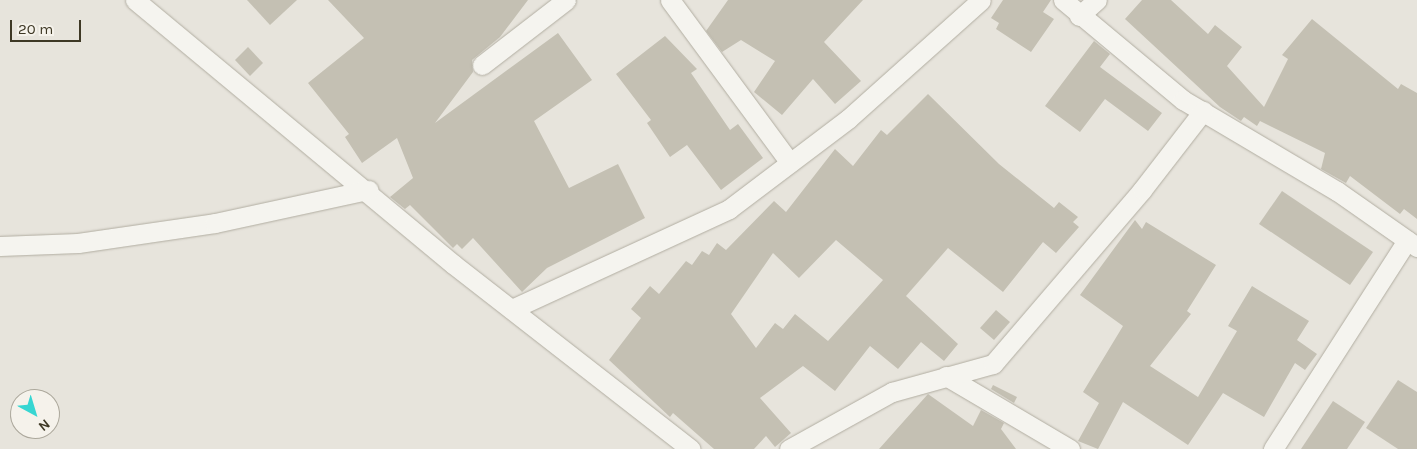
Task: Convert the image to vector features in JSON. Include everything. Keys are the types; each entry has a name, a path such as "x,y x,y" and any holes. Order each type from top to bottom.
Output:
{"street":[{"path":"135,0 512,309 691,449"},
{"path":"482,65 566,0"},
{"path":"670,0 790,163"},
{"path":"1063,0 1079,16 1203,111 1337,191 1412,244 1273,449"},
{"path":"1079,16 1097,0"},
{"path":"512,309 729,208 848,119 978,1"},
{"path":"789,449 853,410 946,376 984,369 1142,190 1203,111"},
{"path":"0,246 78,242 215,223 368,190"},
{"path":"984,369 984,402"},
{"path":"946,376 984,402 1070,449"}],"building":[{"path":"247,0 297,0 270,25"},
{"path":"328,0 528,0 500,37 472,60 473,72 435,123 558,33 592,80 534,121 569,188 618,164 645,218 547,268 522,292 473,238 462,249 457,244 453,248 410,205 405,209 390,197 413,178 397,138 362,163 345,137 349,134 308,83 364,38"},
{"path":"728,0 863,0 824,42 861,81 835,104 813,79 782,115 754,92 775,61 741,40 722,52 706,31"},
{"path":"1003,0 1051,0 1043,12 1054,19 1031,52 996,29 999,23 991,18"},
{"path":"1142,0 1171,0 1208,34 1215,25 1242,47 1227,66 1264,107 1288,59 1282,55 1312,19 1398,89 1401,84 1417,93 1417,219 1404,209 1400,214 1350,176 1346,183 1321,169 1325,153 1260,121 1257,126 1244,117 1241,121 1220,107 1125,19"},
{"path":"665,36 697,69 691,73 730,130 738,124 763,158 721,190 687,145 670,157 647,123 651,120 616,74"},
{"path":"1094,41 1110,54 1100,67 1162,113 1148,131 1105,99 1080,132 1045,106"},
{"path":"248,47 263,63 250,76 235,60"},
{"path":"928,94 999,164 1054,208 1059,202 1078,217 1073,222 1079,227 1056,253 1043,242 1003,292 948,248 906,296 958,344 944,361 921,342 898,369 870,346 835,391 803,366 760,398 791,433 775,447 766,436 754,449 714,449 673,413 670,417 609,360 641,318 631,309 650,286 659,294 686,261 692,265 702,251 709,255 717,243 726,250 774,201 786,212 835,149 853,166 881,130 887,135","holes":["836,240 883,280 828,341 795,314 783,329 775,323 756,348 731,314 773,253 799,278"]},
{"path":"1282,191 1373,252 1350,285 1259,224"},
{"path":"1135,220 1142,229 1146,222 1216,265 1187,311 1191,314 1150,366 1198,397 1237,331 1228,326 1252,286 1309,321 1297,340 1317,354 1305,370 1295,363 1264,417 1223,393 1188,445 1123,402 1098,449 1078,441 1099,403 1083,392 1123,326 1080,295"},
{"path":"996,310 1010,322 994,340 980,328"},
{"path":"1398,380 1417,392 1417,449 1398,449 1366,428"},
{"path":"993,385 1017,397 1014,403 991,389"},
{"path":"928,394 973,426 981,410 1004,423 1001,429 1016,449 879,449"},
{"path":"1333,401 1365,422 1347,449 1301,449"}]}
